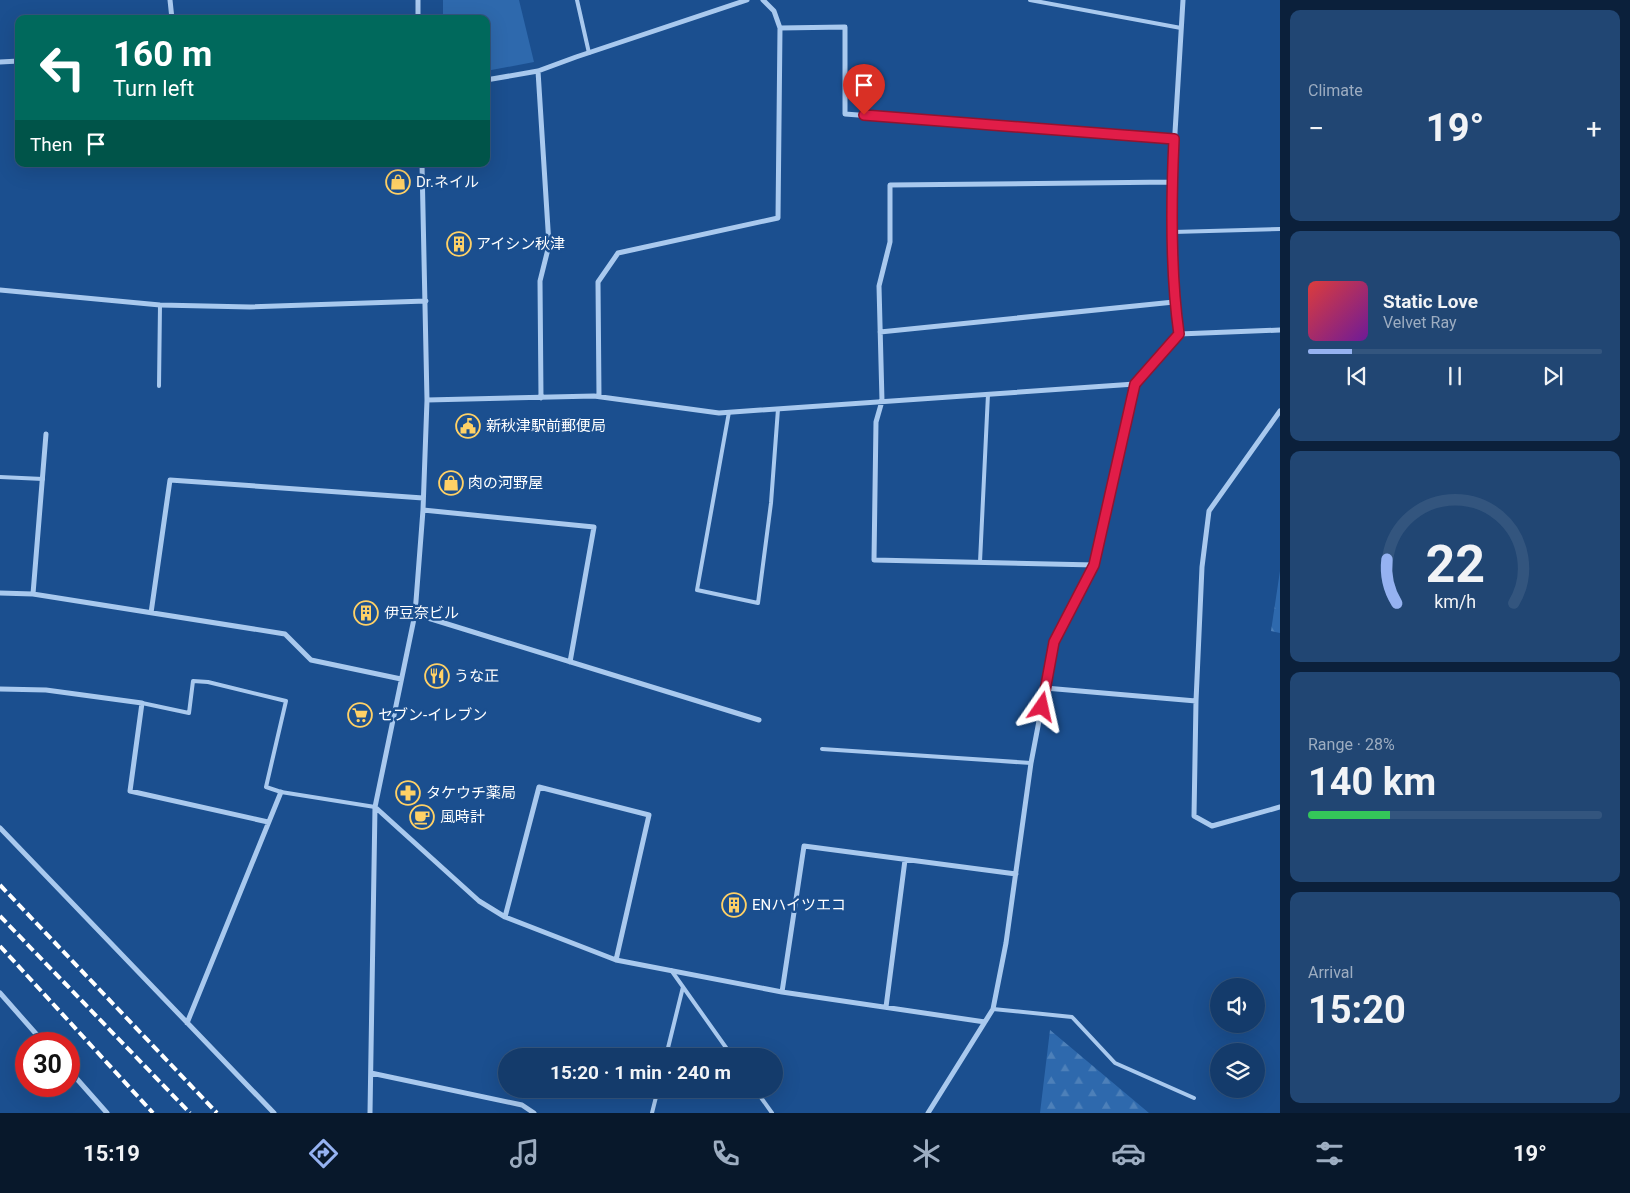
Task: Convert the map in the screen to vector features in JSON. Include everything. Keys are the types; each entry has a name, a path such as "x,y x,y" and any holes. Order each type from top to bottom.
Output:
{"street":[{"path":"170,0 172,15"},
{"path":"418,0 418,15"},
{"path":"490,79 538,71 747,0"},
{"path":"599,397 598,282 618,253 778,218 780,28 774,11 763,0"},
{"path":"1179,334 1174,302 1172,182 1183,0"},
{"path":"780,28 845,27 845,114 1174,139"},
{"path":"0,62 15,62"},
{"path":"538,71 549,245 540,281 541,398"},
{"path":"370,1113 375,807 415,614 423,510 427,400 422,167"},
{"path":"1094,565 874,560 876,422 882,401 879,286 890,242 890,185 1172,182"},
{"path":"0,290 160,305 250,307 426,300"},
{"path":"880,332 1174,302"},
{"path":"928,1113 993,1009 1006,943 1031,764 1054,642 1094,565 1135,384 1179,334 1280,330"},
{"path":"427,400 599,397 719,413 1135,384"},
{"path":"1280,411 1209,511 1202,566 1196,700 1194,816 1212,826 1280,807"},
{"path":"33,594 46,434"},
{"path":"150,613 170,480 423,498"},
{"path":"423,510 594,527 570,662"},
{"path":"0,594 33,594 285,634 312,660 401,679"},
{"path":"415,614 759,720"},
{"path":"1045,688 1196,700"},
{"path":"0,689 46,690 142,703 130,791 268,822"},
{"path":"505,917 539,787 649,815 616,960"},
{"path":"187,1023 281,792"},
{"path":"375,807 479,901 505,917 616,960 782,992 985,1022"},
{"path":"0,828 274,1113"},
{"path":"782,992 804,846 1016,874"},
{"path":"886,1007 905,860"},
{"path":"0,993 34,1032"},
{"path":"371,1073 522,1105 534,1113"},
{"path":"80,1082 107,1113"}],"lane":[{"path":"577,0 589,53"},
{"path":"1030,0 1181,28"},
{"path":"1173,232 1280,229"},
{"path":"159,386 160,305"},
{"path":"980,562 988,394"},
{"path":"729,412 697,590 758,603 772,503 778,409"},
{"path":"0,477 43,479"},
{"path":"142,703 189,713 193,681 208,682 286,701 266,787 281,792 375,807"},
{"path":"822,750 1031,764"},
{"path":"671,970 726,1048"},
{"path":"668,1048 683,987"},
{"path":"993,1009 1072,1017 1115,1063 1194,1098"},
{"path":"652,1113 656,1098"},
{"path":"761,1098 772,1113"}],"green space":[{"path":"443,0 519,0 534,62 490,70 490,15 443,15"},
{"path":"1280,571 1280,633 1271,631"},
{"path":"1050,1030 1149,1113 1040,1113"}],"railway":[{"path":"0,885 217,1113"},
{"path":"0,916 190,1113"},
{"path":"0,946 153,1113"}],"place":[{"name":"Dr.ネイル","path":"398,182"},
{"name":"アイシン秋津","path":"459,244"},
{"name":"新秋津駅前郵便局","path":"468,426"},
{"name":"肉の河野屋","path":"451,483"},
{"name":"伊豆奈ビル","path":"366,613"},
{"name":"うな正","path":"437,676"},
{"name":"セブン-イレブン","path":"360,715"},
{"name":"タケウチ薬局","path":"408,793"},
{"name":"風時計","path":"422,817"},
{"name":"ENハイツエコ","path":"734,905"}],"route":[{"path":"864,115 1174,139 1172,182 1174,302 1179,334 1135,384 1094,565 1054,642 1042,707"}]}
